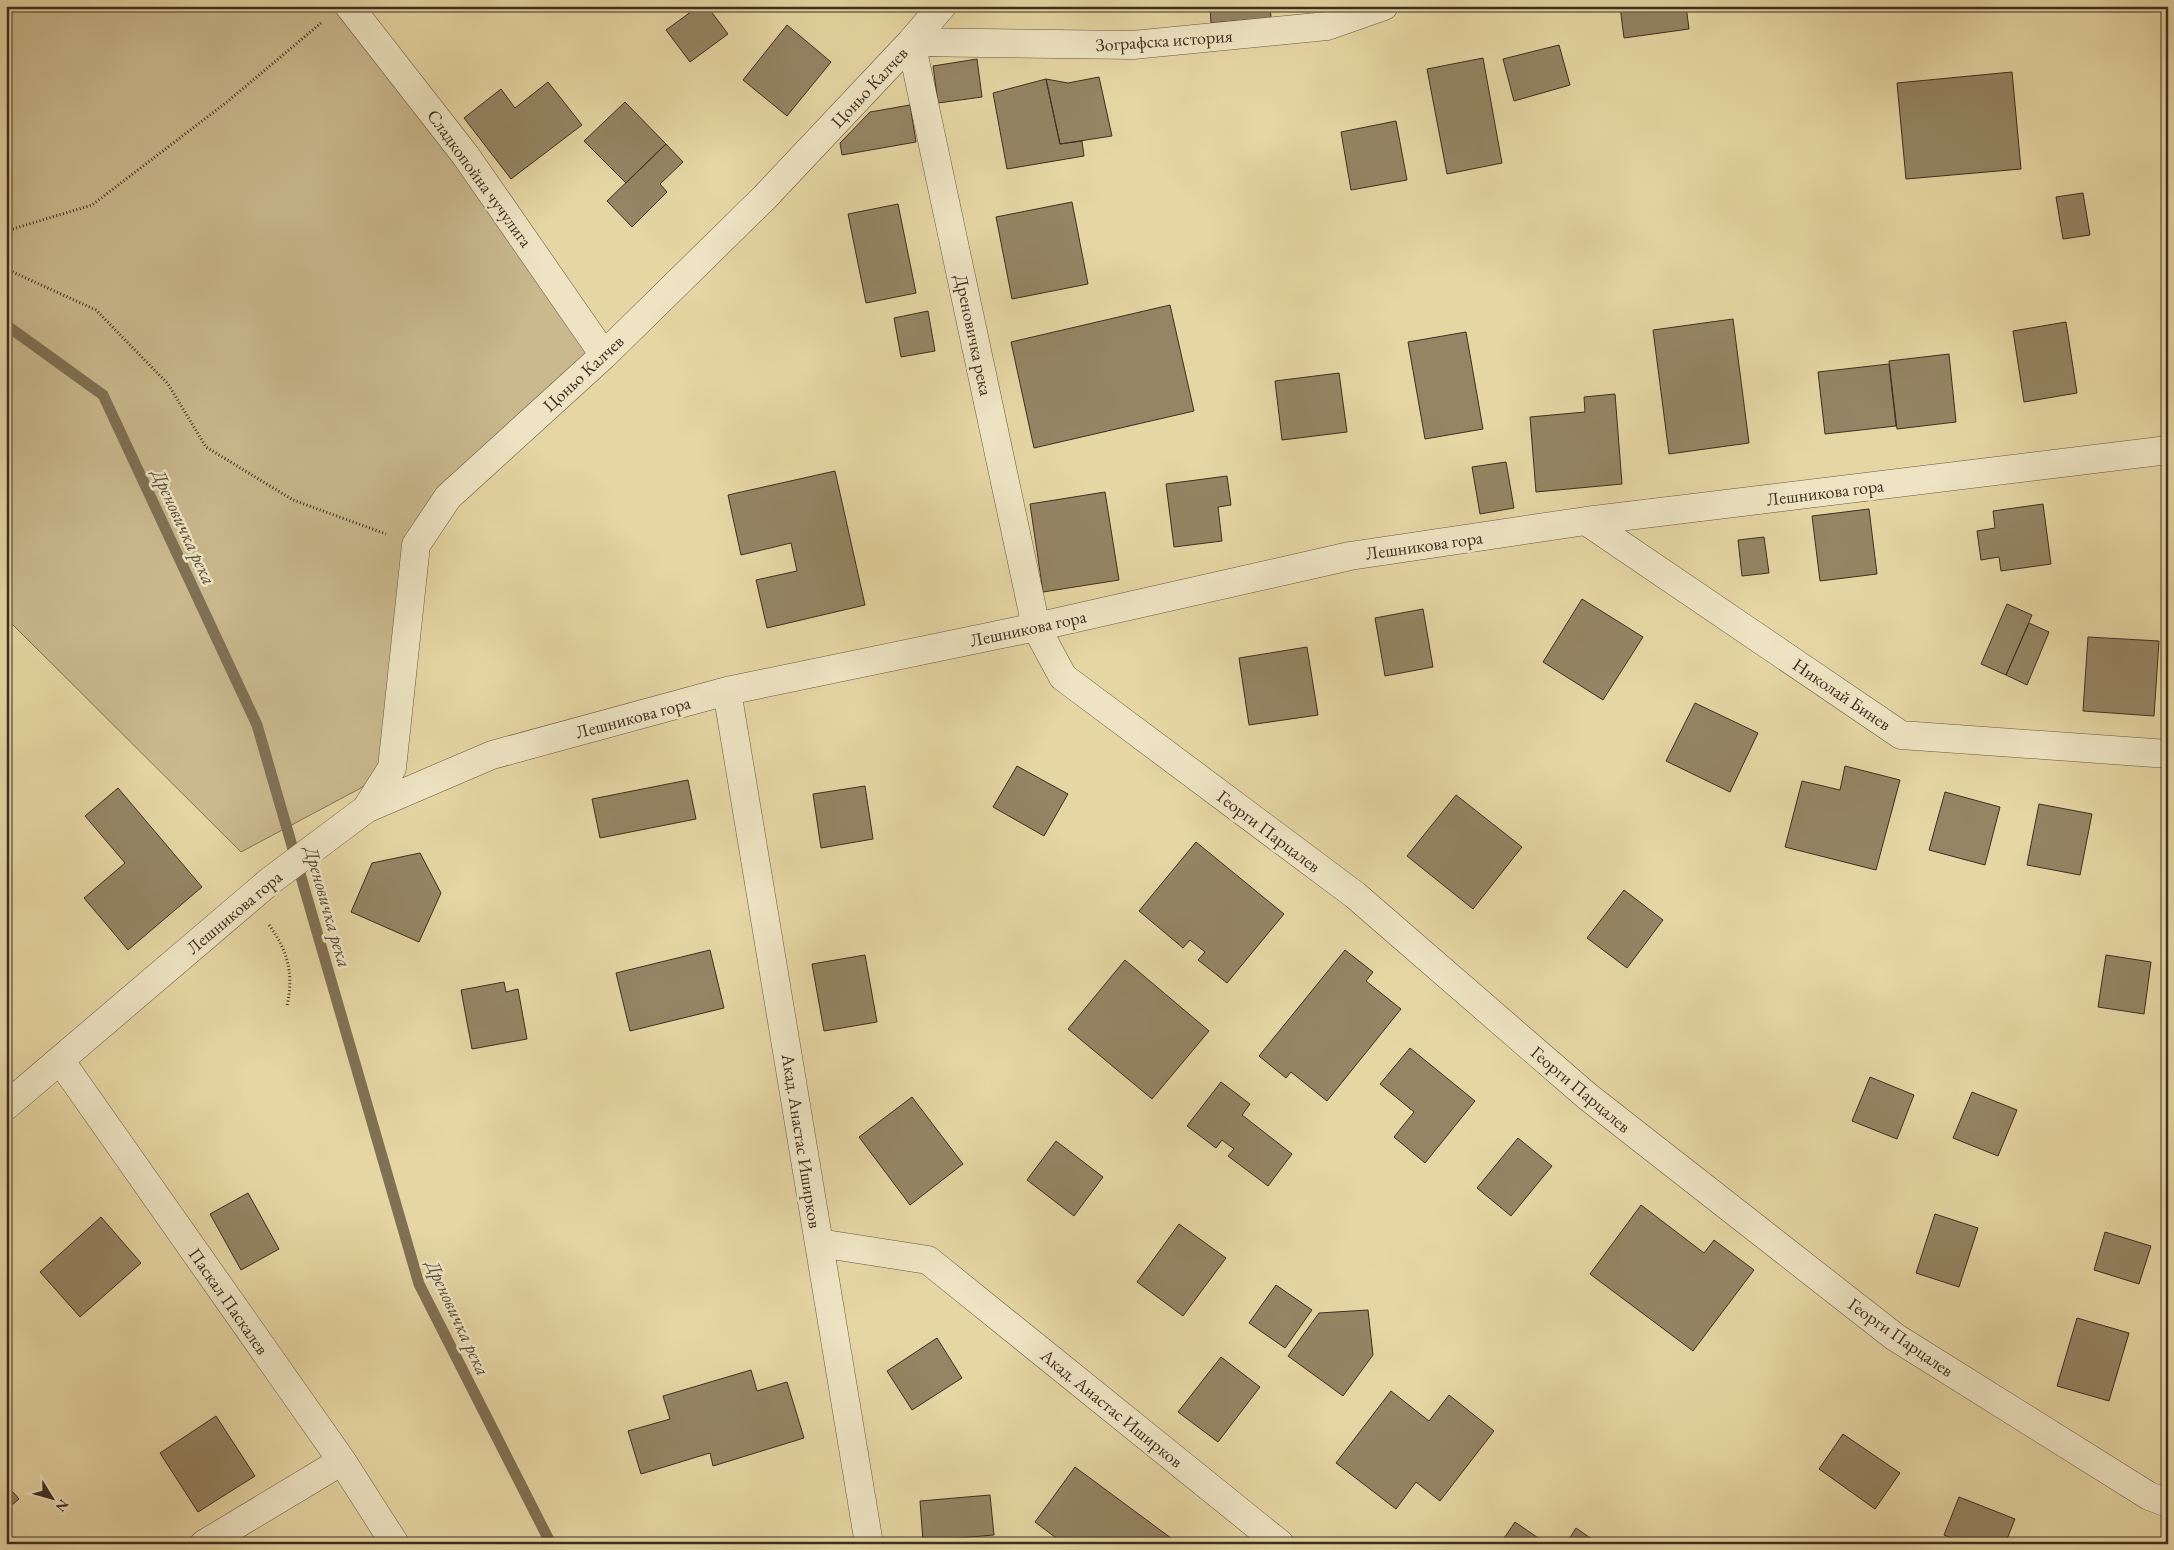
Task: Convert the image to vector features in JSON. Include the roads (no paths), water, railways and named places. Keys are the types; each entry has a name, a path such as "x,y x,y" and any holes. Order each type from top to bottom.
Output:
{"street":[{"name":"Цоньо Калчев","path":"366,808 392,768 416,545 448,497 604,355 765,198 911,42 942,6"},
{"name":"Зографска история","path":"911,42 1133,45 1327,26 1384,6"},
{"name":"Сладкопойна чучулига","path":"351,7 466,156 604,355"},
{"name":"Дреновичка река","path":"911,42 1036,627"},
{"name":"Лешникова гора","path":"6,1106 249,898 366,808 492,756 727,691 1036,627 1350,556 1586,521 2168,450"},
{"name":"Николай Бинев","path":"1586,521 1901,735 2168,754"},
{"name":"Георги Парцалев","path":"1036,627 1063,677 1355,895 1587,1096 1895,1337 2149,1496 2168,1503"},
{"name":"Акад. Анастас Иширков","path":"727,691 819,1243 928,1260 1280,1544"},
{"name":"Паскал Паскалев","path":"60,1060 342,1461 395,1544"},
{"path":"819,1243 869,1544"},
{"path":"204,1544 342,1461"}],"waterway":[{"name":"Дреновичка река","path":"6,325 103,395 257,725 419,1284 551,1544"}]}
